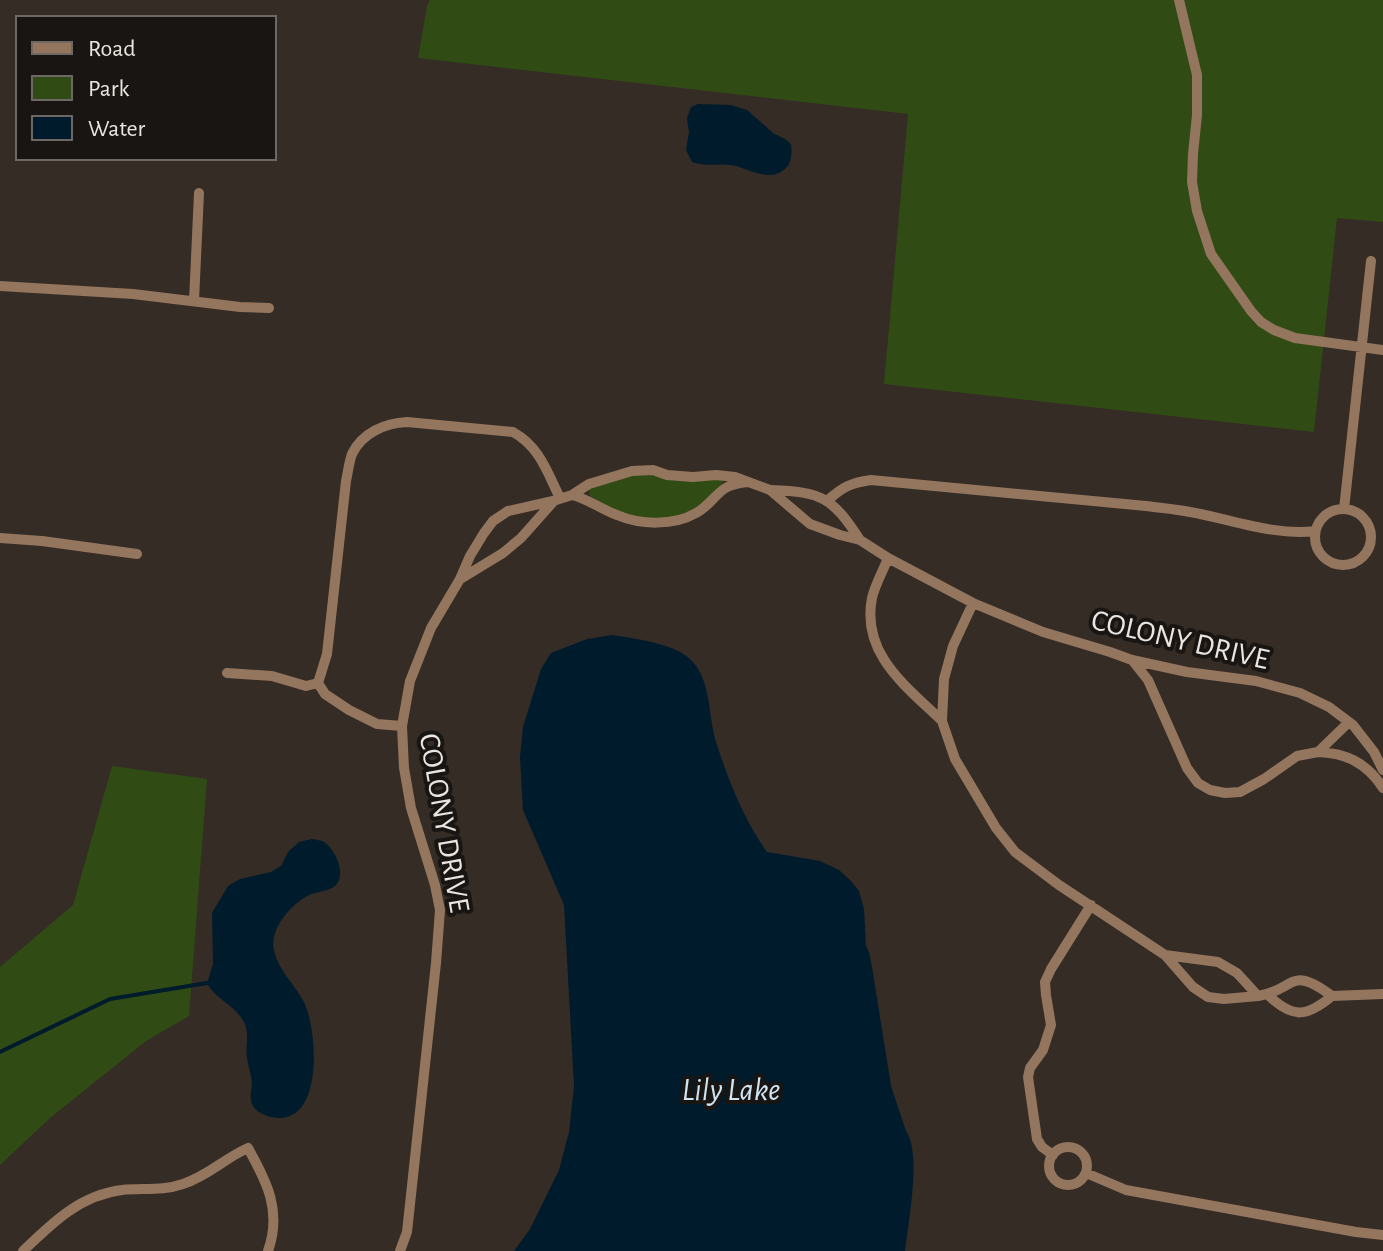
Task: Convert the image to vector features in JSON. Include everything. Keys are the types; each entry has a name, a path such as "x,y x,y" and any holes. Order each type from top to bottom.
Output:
{"street":[{"path":"1179,0 1197,75 1192,182 1197,211 1211,254 1251,311 1274,330 1295,338 1383,350"},
{"path":"194,301 199,193"},
{"path":"1344,509 1371,261"},
{"path":"0,286 133,294 269,308"},
{"path":"402,726 377,724 349,710 325,694 318,683 327,654 346,481 352,454 368,431 391,423 407,422 513,432 525,439 539,455 557,500 512,546 460,579"},
{"name":"COLONY DRIVE","path":"400,1251 407,1232 411,1201 440,910 411,808 404,768 402,726 410,681 431,628 493,521 508,511 557,500 589,484 632,471 653,470 667,475 693,477 716,475 749,481 770,490 810,524 860,540 973,603 1043,632 1132,660 1187,672 1256,681 1300,693 1329,707 1349,722 1374,752 1383,770"},
{"path":"828,500 853,482 871,480 1146,506 1267,528 1302,533 1315,531"},
{"path":"572,495 588,499 631,520 670,522 698,513 724,489 749,481"},
{"name":"COLONY DRIVE","path":"770,490 812,493 828,500 844,516 860,540"},
{"path":"1336,509 1344,509 1366,521 1370,540 1364,555 1357,561 1339,565 1323,557 1317,549 1315,531 1322,517 1336,509"},
{"path":"0,538 137,554"},
{"path":"1370,540 1383,541"},
{"path":"888,558 872,596 870,621 876,649 889,667 942,721"},
{"path":"973,603 953,646 944,679 942,721 955,759 981,805 1015,852 1165,955 1193,987 1208,997 1224,999 1263,995 1302,980 1316,984 1332,996"},
{"path":"1132,660 1148,680 1187,768 1198,783 1210,790 1240,792 1297,756 1318,752 1337,753 1357,762 1383,788"},
{"path":"227,673 272,676 306,686 318,683"},
{"path":"1318,752 1349,722"},
{"path":"1053,1155 1037,1139 1028,1077 1048,1038 1051,1025 1045,982 1091,905"},
{"path":"1165,955 1218,962 1263,995 1285,1008 1302,1012 1318,1007 1332,996 1383,994"},
{"path":"23,1251 70,1209 88,1199 121,1190 152,1190 187,1183 248,1148 268,1187 272,1202 273,1234 268,1251"},
{"path":"1063,1148 1076,1149 1085,1157 1086,1173 1076,1184 1058,1182 1049,1167 1053,1155 1063,1148"},
{"path":"1086,1173 1126,1190 1383,1235"}],"green space":[{"path":"430,0 1383,0 1383,222 1337,218 1314,432 884,384 908,114 418,58"},
{"path":"642,474 719,478 723,482 701,504 662,519 632,516 590,496 590,488"},
{"path":"112,766 207,779 189,1016 146,1041 50,1118 0,1165 0,967 73,905"}],"water":[{"path":"698,104 731,105 747,110 791,144 788,166 779,173 766,175 731,165 692,162 686,150 689,132 687,118 691,107"},
{"name":"Lily Lake","path":"612,635 666,646 693,662 704,681 714,735 732,787 767,852 820,861 839,870 859,891 891,1086 913,1155 913,1189 905,1251 514,1251 530,1229 559,1170 569,1132 574,1086 564,905 523,810 520,757 523,727 541,669 551,653 587,639"},
{"path":"312,839 324,842 332,851 340,875 333,887 307,896 294,905 275,934 276,957 309,1015 314,1051 310,1088 304,1104 294,1114 275,1118 261,1114 252,1104 244,1022 207,983 213,964 212,913 228,886 240,879 271,872 281,866 288,852 299,842"}],"waterway":[{"path":"0,1052 110,999 207,983"}]}
